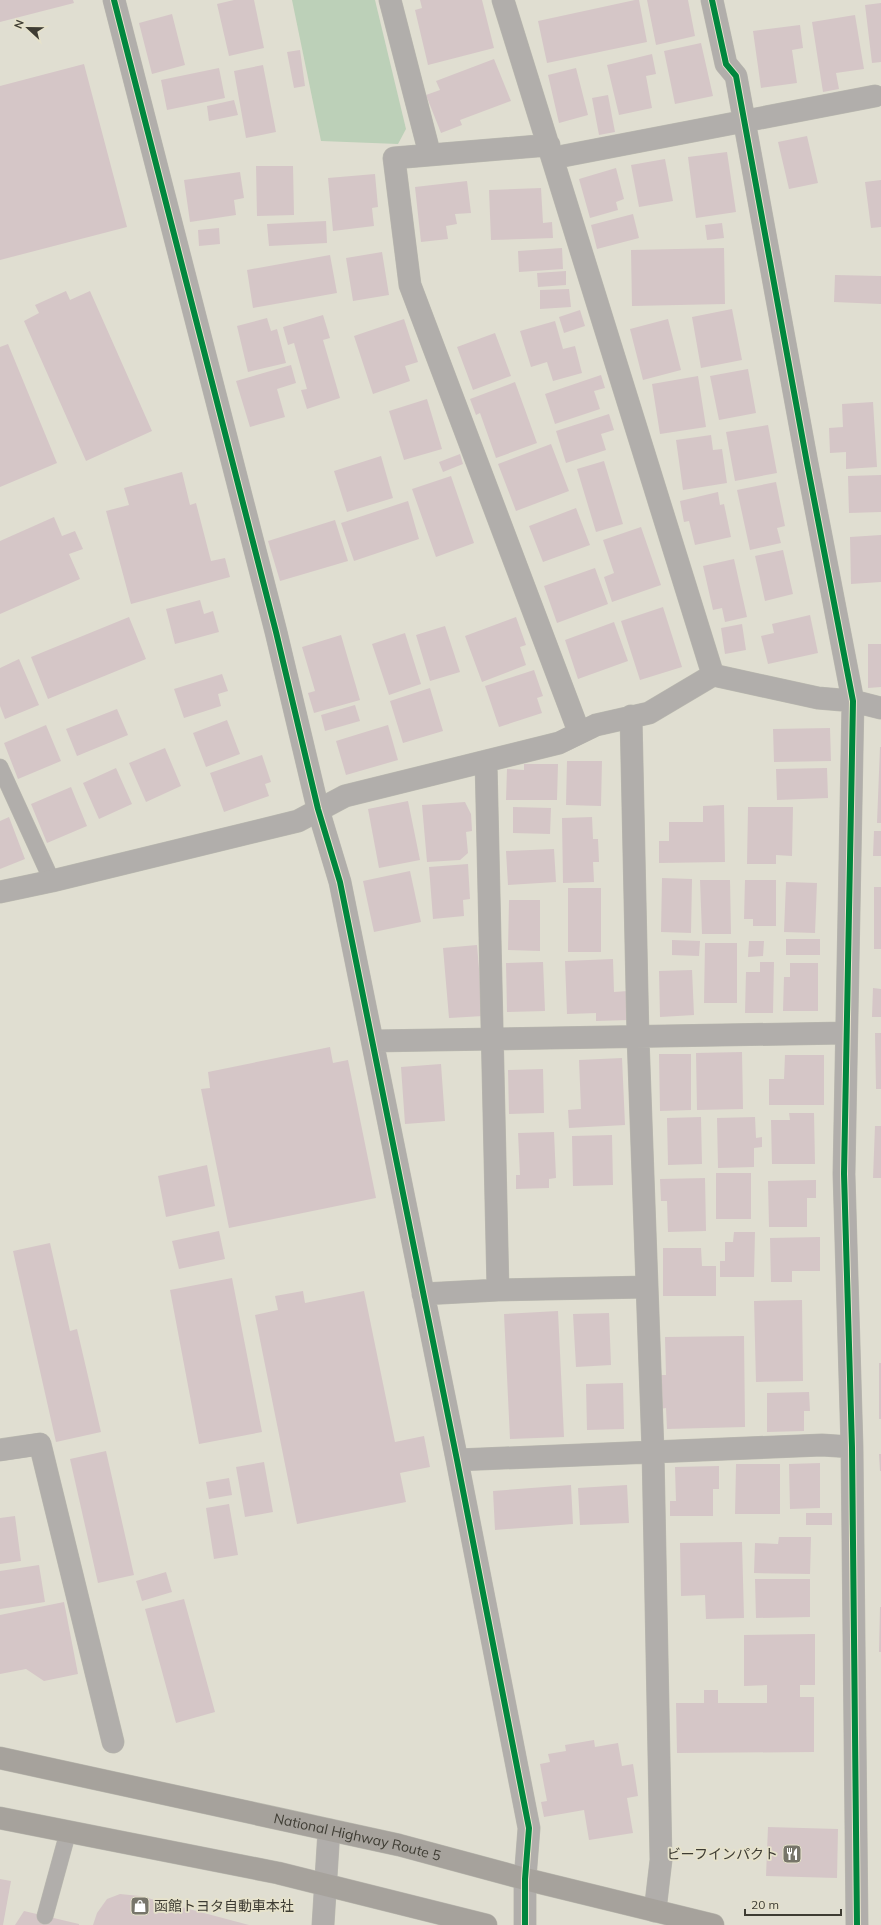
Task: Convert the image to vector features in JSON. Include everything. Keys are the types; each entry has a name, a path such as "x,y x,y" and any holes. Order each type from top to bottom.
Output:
{"highway":[{"name":"National Highway Route 5","path":"0,1758 398,1845 525,1879 713,1925"},
{"path":"0,1818 326,1884 486,1925"}],"street":[{"path":"114,0 274,624 318,810 340,882 457,1460 529,1828 525,1879 525,1925"},
{"path":"390,0 430,155"},
{"path":"503,0 713,674"},
{"path":"712,0 726,64 736,76 853,701 845,1033 844,1174 852,1447 857,1925"},
{"path":"579,732 410,285 394,158 430,155 551,151 744,121 875,96"},
{"path":"0,892 52,881 298,821 345,796 559,743 596,725 649,713 713,674 818,698 853,701 881,708"},
{"path":"631,716 638,1037 653,1450 661,1860 656,1911"},
{"path":"486,761 498,1290"},
{"path":"373,1041 845,1033"},
{"path":"423,1294 498,1290 647,1287"},
{"path":"0,1450 40,1444 113,1742"},
{"path":"457,1460 653,1450 822,1445 852,1447"},
{"path":"323,1925 329,1830"}],"lane":[{"path":"0,767 52,881"},
{"path":"45,1916 68,1832"}],"green space":[{"path":"292,0 375,0 406,129 398,144 321,141"}],"building":[{"path":"0,0 73,0 74,3 0,22"},
{"path":"234,0 254,0 264,48 229,56 217,4"},
{"path":"420,0 482,0 494,48 428,65 415,10 422,8"},
{"path":"639,0 647,42 547,63 538,21"},
{"path":"647,0 688,0 695,36 656,45"},
{"path":"881,3 881,62 872,63 865,5"},
{"path":"172,14 185,65 152,74 139,23"},
{"path":"855,15 864,69 836,73 839,89 823,92 812,22"},
{"path":"800,25 803,48 792,50 797,83 761,88 753,31"},
{"path":"701,43 713,96 675,104 664,51"},
{"path":"300,50 305,86 294,88 287,52"},
{"path":"652,54 656,74 646,76 652,108 619,115 607,65"},
{"path":"494,59 511,101 460,120 462,125 441,133 426,95 440,90 436,81"},
{"path":"84,64 127,227 0,260 0,86"},
{"path":"263,65 276,132 246,138 234,71"},
{"path":"219,68 225,98 167,110 161,80"},
{"path":"576,68 588,115 559,123 548,75"},
{"path":"608,95 615,132 599,135 592,98"},
{"path":"234,100 238,115 209,121 207,106"},
{"path":"807,136 818,183 789,189 778,142"},
{"path":"727,152 736,212 696,218 688,157"},
{"path":"665,159 673,201 639,207 631,165"},
{"path":"256,166 293,166 294,215 257,216"},
{"path":"616,168 624,199 616,202 618,210 590,218 579,179"},
{"path":"240,172 244,198 234,200 236,215 190,222 184,180"},
{"path":"375,174 378,207 372,208 374,226 333,231 328,178"},
{"path":"881,180 881,227 871,228 865,182"},
{"path":"467,181 471,213 455,214 457,224 446,226 448,239 421,242 415,187"},
{"path":"541,188 543,223 552,222 553,238 491,240 489,190"},
{"path":"633,214 639,238 597,249 591,225"},
{"path":"326,221 327,243 269,246 267,224"},
{"path":"722,223 724,238 707,240 705,225"},
{"path":"219,228 220,244 199,246 198,230"},
{"path":"562,248 563,269 519,272 518,251"},
{"path":"724,248 725,304 632,306 631,250"},
{"path":"382,252 389,295 353,301 346,258"},
{"path":"330,255 337,293 253,308 247,270"},
{"path":"566,271 566,285 538,287 537,273"},
{"path":"835,275 881,276 881,304 834,302"},
{"path":"569,289 571,307 540,309 540,290"},
{"path":"66,291 70,300 90,291 152,431 86,461 24,321 39,313 35,305"},
{"path":"732,309 742,360 701,368 692,317"},
{"path":"580,310 585,326 564,333 559,317"},
{"path":"323,315 330,338 323,340 340,398 307,409 301,390 307,389 294,343 288,345 283,327"},
{"path":"267,318 271,331 277,329 286,363 248,372 237,326"},
{"path":"404,319 418,362 405,366 410,381 373,394 354,336"},
{"path":"668,319 681,370 643,380 630,329"},
{"path":"555,321 563,349 575,346 582,373 553,381 547,362 531,367 520,331"},
{"path":"495,333 511,376 473,390 457,347"},
{"path":"8,344 57,463 0,487 0,347"},
{"path":"291,365 296,383 277,389 285,417 250,427 236,381"},
{"path":"748,369 756,413 719,420 710,376"},
{"path":"601,375 605,388 594,391 600,409 555,424 545,394"},
{"path":"698,376 706,427 660,434 652,384"},
{"path":"515,382 537,443 496,458 480,413 476,415 470,399"},
{"path":"427,399 442,449 404,460 389,411"},
{"path":"873,402 877,467 846,469 846,452 830,453 829,428 843,427 842,404"},
{"path":"609,414 614,430 601,434 606,450 566,463 556,431"},
{"path":"768,425 777,473 735,481 726,432"},
{"path":"711,435 713,450 722,449 727,483 683,490 676,440"},
{"path":"551,444 569,491 516,511 498,464"},
{"path":"460,454 463,464 443,472 439,462"},
{"path":"381,456 393,498 347,512 334,471"},
{"path":"604,461 623,524 596,532 577,469"},
{"path":"182,472 190,505 196,503 211,561 225,558 230,577 131,604 106,511 129,505 124,488"},
{"path":"881,475 881,512 849,513 848,476"},
{"path":"451,476 474,543 436,557 412,489"},
{"path":"776,482 785,526 777,528 781,543 750,550 737,490"},
{"path":"718,492 720,505 724,504 731,537 695,545 689,521 684,522 680,501"},
{"path":"408,501 419,539 354,561 341,523"},
{"path":"576,508 590,545 543,562 529,526"},
{"path":"54,517 62,536 75,531 83,549 69,554 80,579 0,614 0,541"},
{"path":"335,520 348,561 280,581 268,541"},
{"path":"641,527 661,585 612,602 604,577 614,573 603,540"},
{"path":"881,535 881,582 851,584 850,537"},
{"path":"783,550 793,594 765,601 755,556"},
{"path":"734,559 747,617 725,622 722,608 713,610 703,566"},
{"path":"595,568 608,604 557,623 544,586"},
{"path":"200,600 204,614 213,611 219,632 175,644 166,609"},
{"path":"663,607 682,667 640,680 621,621"},
{"path":"810,615 818,653 768,664 761,636 774,633 772,624"},
{"path":"129,617 146,659 48,699 31,657"},
{"path":"516,617 526,645 520,647 526,665 482,682 465,636"},
{"path":"614,622 628,661 578,679 565,640"},
{"path":"742,624 746,650 725,654 721,628"},
{"path":"445,626 460,672 430,681 416,635"},
{"path":"405,633 421,684 389,695 372,644"},
{"path":"341,635 360,700 314,713 308,693 315,691 302,647"},
{"path":"868,644 881,644 881,687 868,688"},
{"path":"19,659 39,705 5,719 0,706 0,668"},
{"path":"534,670 543,696 537,698 542,713 499,727 485,686"},
{"path":"222,674 228,691 218,694 221,706 184,718 174,689"},
{"path":"430,688 443,731 403,743 390,701"},
{"path":"355,705 360,721 325,731 321,715"},
{"path":"117,709 128,735 77,756 66,729"},
{"path":"227,720 240,754 206,767 193,733"},
{"path":"46,725 61,761 18,779 4,743"},
{"path":"388,725 398,760 346,775 336,741"},
{"path":"830,728 831,761 774,762 773,729"},
{"path":"880,747 881,823 877,823"},
{"path":"165,748 181,786 146,802 129,763"},
{"path":"262,755 271,782 265,784 269,796 224,812 210,773"},
{"path":"567,761 602,761 601,806 566,805"},
{"path":"524,764 558,764 557,800 506,800 507,769 524,770"},
{"path":"116,768 132,804 99,819 83,783"},
{"path":"827,768 828,798 777,800 776,769"},
{"path":"71,787 87,826 47,843 31,804"},
{"path":"408,801 420,860 379,868 368,809"},
{"path":"465,802 471,814 472,831 466,832 468,853 460,860 427,862 422,805"},
{"path":"724,805 725,862 659,863 659,841 669,841 669,822 703,822 703,806"},
{"path":"513,807 551,808 550,834 513,833"},
{"path":"748,807 793,807 792,856 776,855 776,864 747,864"},
{"path":"9,817 25,859 0,869 0,821"},
{"path":"592,817 593,839 598,839 599,862 593,862 594,882 563,883 562,818"},
{"path":"874,831 881,831 881,856 873,856"},
{"path":"554,849 556,882 508,885 506,851"},
{"path":"468,864 470,899 463,900 464,916 433,919 429,867"},
{"path":"410,871 421,922 374,932 363,881"},
{"path":"662,878 692,879 691,933 661,932"},
{"path":"700,880 730,880 731,934 702,934"},
{"path":"745,880 776,880 776,926 753,926 753,919 744,919"},
{"path":"786,882 817,883 815,933 784,932"},
{"path":"874,887 881,887 881,949 874,949"},
{"path":"568,888 601,888 601,952 568,952"},
{"path":"509,900 540,900 540,951 508,950"},
{"path":"786,939 820,939 820,955 786,955"},
{"path":"672,940 700,941 699,956 672,955"},
{"path":"749,941 764,941 763,956 748,957"},
{"path":"705,943 737,943 737,1003 704,1003"},
{"path":"477,945 483,1016 449,1018 443,948"},
{"path":"613,959 614,992 628,991 629,1020 596,1021 596,1013 567,1014 565,961"},
{"path":"543,962 545,1011 507,1012 506,963"},
{"path":"760,962 774,962 773,1013 745,1013 746,972 760,972"},
{"path":"790,963 818,963 818,1011 783,1011 784,977 790,977"},
{"path":"692,970 694,1015 660,1017 659,971"},
{"path":"873,988 881,989 881,1017 872,1017"},
{"path":"875,1033 881,1033 881,1089 876,1089"},
{"path":"330,1047 333,1063 348,1060 376,1198 229,1228 201,1089 210,1088 208,1072"},
{"path":"742,1052 743,1109 697,1110 696,1053"},
{"path":"659,1054 691,1054 691,1110 660,1111"},
{"path":"785,1055 824,1055 824,1105 769,1105 769,1079 784,1079"},
{"path":"622,1058 625,1125 569,1128 568,1110 581,1109 579,1060"},
{"path":"441,1064 445,1121 405,1124 401,1067"},
{"path":"543,1069 544,1113 509,1114 508,1070"},
{"path":"789,1113 814,1113 815,1164 772,1164 771,1120 790,1120"},
{"path":"701,1117 702,1164 668,1165 667,1118"},
{"path":"755,1117 756,1138 762,1137 762,1147 754,1148 754,1167 718,1168 717,1118"},
{"path":"875,1126 881,1126 881,1178 873,1178"},
{"path":"554,1132 556,1178 549,1179 549,1188 516,1189 516,1175 520,1175 518,1133"},
{"path":"612,1135 613,1185 573,1186 572,1136"},
{"path":"207,1165 215,1206 166,1217 158,1176"},
{"path":"716,1173 751,1173 751,1219 716,1219"},
{"path":"705,1178 706,1231 668,1232 667,1201 661,1201 660,1179"},
{"path":"816,1180 816,1198 807,1198 807,1227 769,1227 768,1181"},
{"path":"219,1231 225,1259 179,1269 172,1241"},
{"path":"734,1232 755,1232 754,1277 720,1277 720,1261 725,1261 725,1242 733,1242"},
{"path":"820,1237 820,1271 792,1271 792,1282 771,1282 770,1238"},
{"path":"50,1243 70,1331 77,1329 101,1432 56,1442 13,1251"},
{"path":"663,1248 701,1248 702,1266 716,1266 716,1296 663,1296"},
{"path":"232,1278 262,1432 199,1444 170,1290"},
{"path":"303,1291 305,1303 364,1291 395,1442 424,1436 430,1467 400,1473 406,1502 297,1524 255,1315 278,1310 275,1296"},
{"path":"802,1300 803,1381 756,1382 754,1301"},
{"path":"558,1311 564,1437 510,1439 504,1314"},
{"path":"609,1313 611,1365 576,1367 573,1314"},
{"path":"744,1336 745,1427 667,1429 666,1408 660,1409 660,1375 666,1375 665,1337"},
{"path":"879,1363 881,1363 881,1419 879,1419"},
{"path":"623,1383 624,1429 587,1430 586,1384"},
{"path":"809,1392 810,1411 804,1411 804,1431 767,1432 767,1393"},
{"path":"106,1451 134,1575 98,1583 70,1459"},
{"path":"879,1454 881,1454 881,1471 880,1471"},
{"path":"264,1462 273,1512 245,1517 236,1467"},
{"path":"820,1463 820,1508 790,1509 789,1464"},
{"path":"736,1464 780,1464 780,1514 735,1514"},
{"path":"719,1466 719,1489 713,1489 713,1516 670,1516 670,1501 676,1501 675,1467"},
{"path":"229,1478 232,1495 209,1499 206,1482"},
{"path":"571,1485 573,1524 495,1530 493,1491"},
{"path":"627,1485 629,1523 580,1525 578,1488"},
{"path":"229,1504 238,1555 214,1559 206,1508"},
{"path":"806,1513 832,1513 832,1525 806,1525"},
{"path":"15,1516 21,1561 0,1564 0,1518"},
{"path":"779,1537 811,1537 810,1574 754,1573 755,1543 778,1544"},
{"path":"742,1542 744,1618 706,1619 705,1595 681,1596 680,1543"},
{"path":"39,1565 45,1602 0,1609 0,1571"},
{"path":"166,1572 172,1592 142,1601 136,1581"},
{"path":"755,1579 810,1579 810,1617 756,1618"},
{"path":"184,1599 215,1712 176,1723 145,1609"},
{"path":"64,1602 78,1674 44,1681 26,1669 0,1674 0,1615"},
{"path":"880,1607 881,1652 879,1652"},
{"path":"815,1634 815,1685 800,1685 800,1697 814,1697 814,1752 677,1753 676,1703 704,1703 704,1690 718,1690 718,1703 767,1703 767,1685 744,1686 744,1635"},
{"path":"594,1740 595,1747 618,1743 622,1766 633,1764 638,1796 627,1798 633,1833 589,1840 584,1810 544,1817 541,1802 547,1801 540,1764 550,1762 548,1754 566,1751 565,1745"},
{"path":"768,1827 838,1829 837,1878 766,1876"},
{"path":"0,1879 11,1881 3,1925 0,1925"},
{"name":"函館トヨタ自動車本社","path":"120,1894 140,1896 249,1925 93,1925 97,1913 107,1899"},
{"path":"24,1911 79,1924 79,1925 15,1925"}],"cycle path":[{"path":"114,0 276,632 318,809 340,882 457,1460 529,1828 525,1879 525,1925"},
{"path":"712,0 726,64 736,76 807,463 853,701 844,1174 852,1447 857,1925"}],"place":[{"name":"ビーフインパクト","path":"792,1854"},
{"name":"函館トヨタ自動車本社","path":"140,1906"}]}
